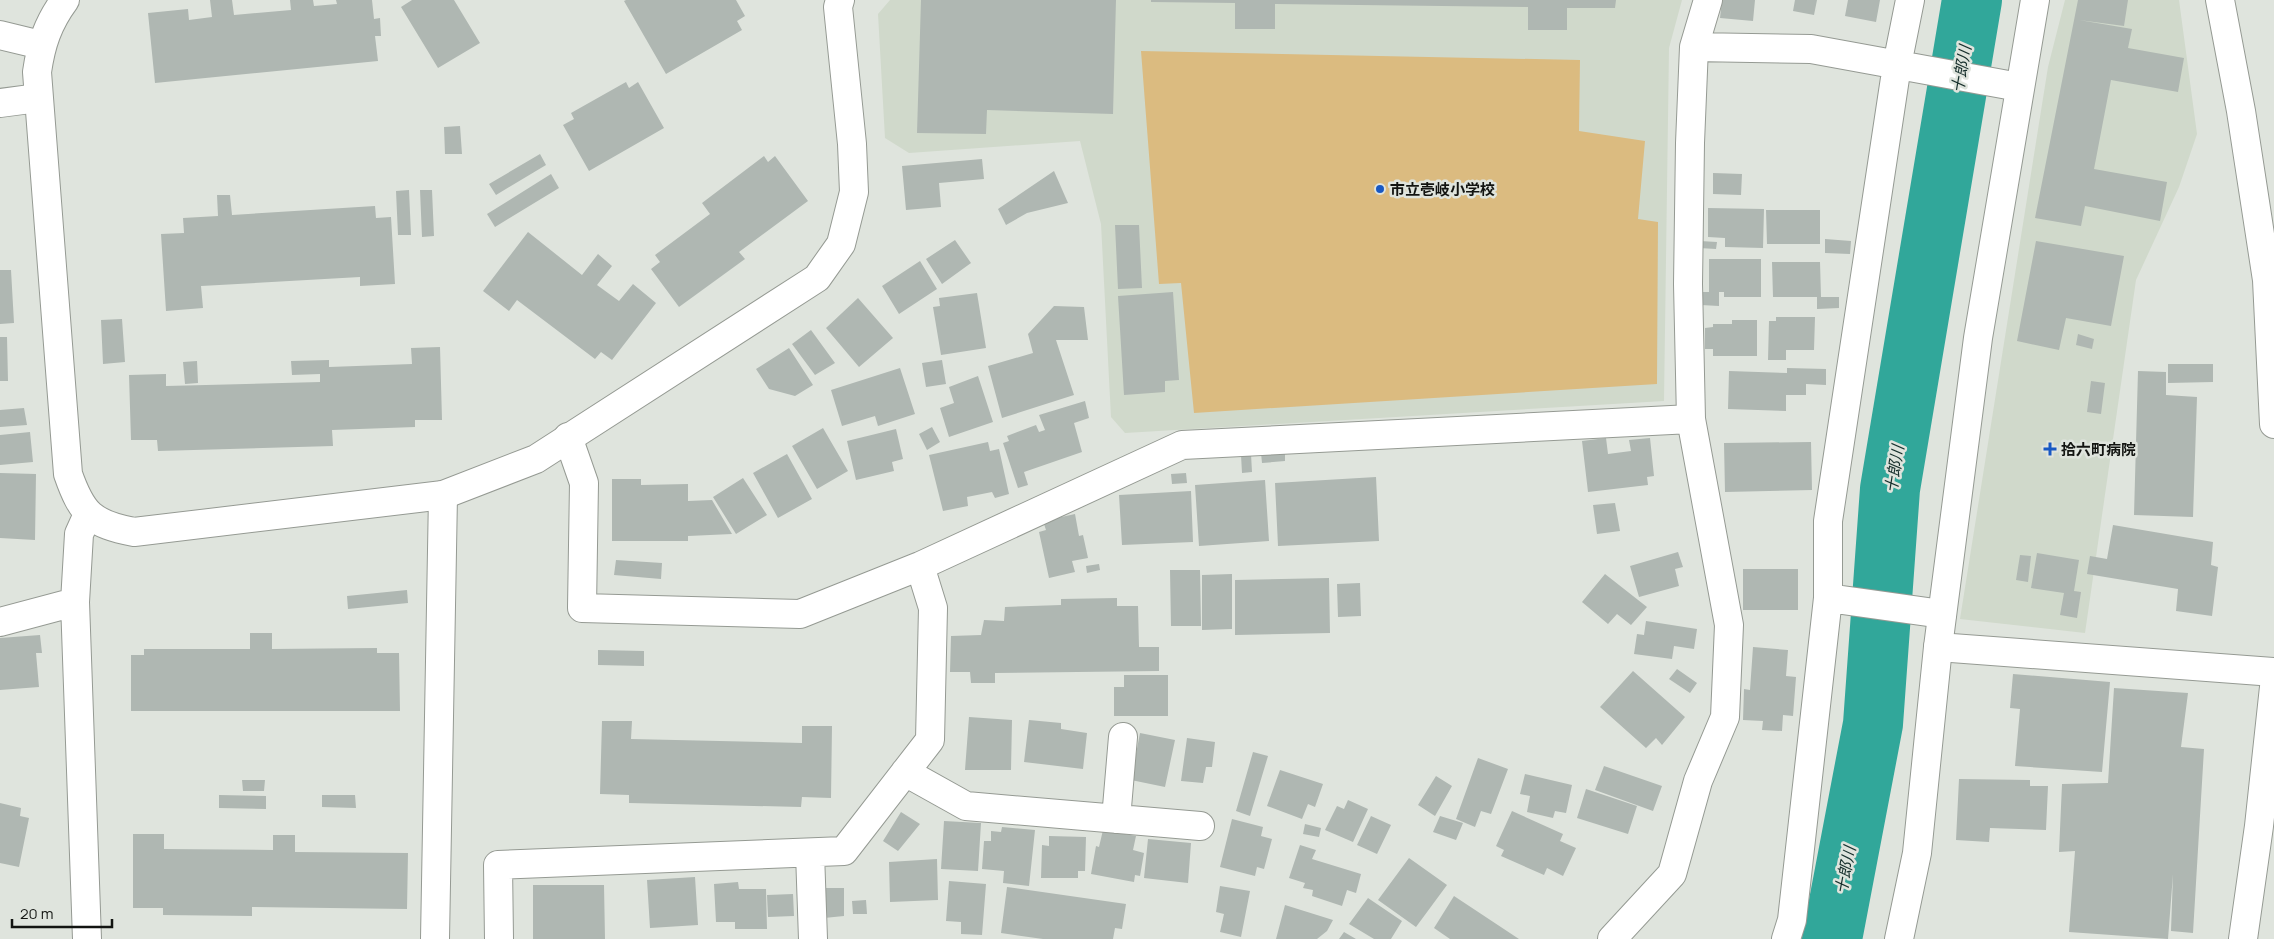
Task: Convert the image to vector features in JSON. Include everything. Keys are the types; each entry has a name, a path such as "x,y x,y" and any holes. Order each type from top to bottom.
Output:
{"street":[{"path":"65,0 56,12 41,45 37,72 68,474 76,497 88,514 108,527 134,532 443,495 536,459 817,278 841,244 854,192 852,144 838,7 840,0"},
{"path":"1612,939 1672,874 1698,781 1724,717 1729,625 1691,419 1688,284 1690,143 1694,47 1708,0"},
{"path":"1786,939 1792,920 1828,598 1828,520 1910,0"},
{"path":"1899,939 1917,853 1942,614 2011,85 2035,0"},
{"path":"2220,0 2241,111 2267,280 2274,424"},
{"path":"0,35 41,45"},
{"path":"1694,47 1811,49 2011,85"},
{"path":"0,103 38,98"},
{"path":"568,437 584,483 582,608 800,614 920,566 1182,445 1691,419"},
{"path":"435,939 443,495"},
{"path":"87,939 76,602 79,534 88,514"},
{"path":"499,939 498,865 844,851 930,740 933,608 920,566"},
{"path":"1828,598 1942,614"},
{"path":"0,622 76,602"},
{"path":"1938,647 2274,672"},
{"path":"2243,939 2259,826 2274,687"},
{"path":"1116,819 1123,737"},
{"path":"905,772 966,806 1200,826"},
{"path":"810,853 813,939"}],"shaded area":[{"name":"市立壱岐小学校","path":"890,0 1682,0 1669,48 1664,401 1125,433 1111,417 1101,224 1080,141 909,153 885,138 878,14"},
{"name":"拾六町病院","path":"2065,0 2179,0 2197,134 2179,187 2136,280 2085,633 1960,619 2048,67"},
{"name":"市立壱岐小学校","path":"1141,51 1580,60 1579,131 1645,141 1638,219 1658,222 1657,384 1194,413 1181,283 1159,284"}],"building":[{"path":"210,0 232,0 234,15 291,10 290,0 313,0 314,6 337,4 336,0 372,0 374,19 380,18 381,36 375,36 378,61 155,83 148,13 188,9 189,20 212,17"},
{"path":"412,0 454,0 480,43 438,68 401,7"},
{"path":"736,0 745,16 737,21 742,30 666,74 624,1"},
{"path":"921,0 1116,0 1113,114 987,110 986,134 917,133"},
{"path":"1151,0 1616,0 1615,8 1567,8 1567,30 1528,30 1528,7 1275,4 1275,29 1235,29 1235,3 1151,2"},
{"path":"1722,0 1755,0 1753,21 1720,18"},
{"path":"1795,0 1817,0 1814,15 1793,11"},
{"path":"1848,0 1880,0 1876,22 1845,16"},
{"path":"2078,0 2128,0 2124,26 2079,20 2132,29 2128,48 2184,58 2178,92 2111,80 2094,169 2167,182 2160,221 2085,206 2081,226 2035,218"},
{"path":"626,82 629,88 638,82 664,128 589,171 563,125 574,119 571,113"},
{"path":"460,126 462,154 445,154 444,127"},
{"path":"540,154 546,165 496,195 489,184"},
{"path":"764,156 768,162 775,156 808,201 739,252 745,259 679,307 651,269 660,262 655,255 710,214 702,203"},
{"path":"982,159 984,179 939,183 941,207 906,210 902,166"},
{"path":"1054,171 1068,203 1027,213 1006,225 998,209"},
{"path":"1713,173 1742,174 1741,195 1713,194"},
{"path":"551,174 559,188 495,227 487,214"},
{"path":"409,190 411,235 398,235 396,191"},
{"path":"420,190 432,190 434,236 422,237"},
{"path":"217,195 230,195 232,215 375,206 376,218 391,217 395,284 360,286 360,277 201,286 203,308 166,311 161,234 184,233 183,218 218,216"},
{"path":"1708,208 1764,209 1763,248 1725,247 1725,238 1708,237"},
{"path":"1766,210 1820,210 1820,244 1767,244"},
{"path":"1115,225 1139,225 1142,288 1118,289"},
{"path":"528,232 582,275 598,254 612,266 597,285 619,301 633,284 656,303 612,360 601,352 595,359 517,300 509,311 483,291"},
{"path":"1825,239 1851,241 1850,254 1825,253"},
{"path":"955,240 971,263 942,284 926,259"},
{"path":"1700,241 1717,242 1716,249 1699,248"},
{"path":"2036,241 2124,256 2111,326 2066,318 2059,350 2017,341"},
{"path":"1709,259 1761,259 1761,297 1724,297 1724,292 1719,292 1719,306 1701,305 1701,292 1709,292"},
{"path":"920,261 937,289 899,314 882,286"},
{"path":"1772,262 1820,262 1821,297 1839,297 1839,308 1817,309 1817,297 1773,297"},
{"path":"0,270 11,270 14,323 0,324"},
{"path":"1173,292 1179,380 1165,381 1165,392 1124,395 1118,296"},
{"path":"977,293 986,348 941,355 933,307 940,306 939,298"},
{"path":"858,298 893,338 859,367 826,328"},
{"path":"1054,306 1084,307 1088,340 1056,340 1074,395 1002,418 988,366 1033,353 1028,334"},
{"path":"1776,317 1815,317 1814,350 1786,350 1786,360 1768,360 1769,321 1776,321"},
{"path":"122,319 125,362 103,364 101,320"},
{"path":"1732,320 1757,320 1757,356 1713,356 1713,349 1705,349 1705,328 1713,327 1713,324 1732,324"},
{"path":"811,330 835,363 815,375 792,344"},
{"path":"2078,334 2094,339 2092,349 2076,345"},
{"path":"0,337 7,337 8,381 0,381"},
{"path":"440,347 442,420 415,420 415,427 332,430 333,446 158,451 157,440 131,440 129,375 166,374 166,386 320,382 320,374 292,375 291,361 329,360 329,367 412,364 411,348"},
{"path":"789,348 813,385 795,396 769,389 756,369"},
{"path":"942,360 946,384 926,387 922,363"},
{"path":"197,361 198,383 185,384 183,362"},
{"path":"2168,364 2213,364 2213,382 2168,383"},
{"path":"900,368 915,414 878,426 875,416 842,426 831,390"},
{"path":"1787,368 1826,369 1826,385 1806,384 1806,395 1786,395 1786,411 1728,409 1729,371 1787,373"},
{"path":"2138,371 2166,372 2166,395 2197,397 2193,517 2134,515"},
{"path":"978,376 993,422 949,437 940,408 954,403 949,387"},
{"path":"2091,381 2105,383 2101,414 2087,412"},
{"path":"1085,401 1089,418 1074,423 1082,452 1024,472 1028,485 1018,488 1003,443 1009,441 1007,436 1036,425 1039,432 1045,430 1039,415"},
{"path":"24,408 27,425 0,427 0,410"},
{"path":"932,427 940,442 927,450 919,434"},
{"path":"823,428 848,471 817,489 792,446"},
{"path":"896,429 903,459 892,462 894,471 856,480 847,441"},
{"path":"30,432 33,462 0,465 0,435"},
{"path":"1606,438 1608,454 1631,451 1629,440 1650,438 1654,476 1647,477 1648,485 1588,492 1582,441"},
{"path":"988,442 990,451 999,449 1009,494 995,498 992,492 967,497 968,506 943,511 929,455"},
{"path":"1811,442 1812,490 1725,492 1724,443"},
{"path":"1285,452 1285,461 1262,463 1261,453"},
{"path":"787,454 812,499 778,518 753,473"},
{"path":"1251,454 1252,472 1242,473 1241,455"},
{"path":"0,473 36,474 35,540 0,538"},
{"path":"1186,473 1187,483 1172,484 1171,474"},
{"path":"1376,477 1379,541 1278,546 1275,483"},
{"path":"743,478 767,515 736,534 713,497"},
{"path":"612,479 641,479 641,485 688,484 688,501 712,500 732,534 688,536 688,541 612,541"},
{"path":"1265,480 1269,541 1199,546 1195,485"},
{"path":"1191,491 1193,542 1122,545 1119,495"},
{"path":"1615,503 1620,531 1597,534 1593,505"},
{"path":"1075,514 1079,536 1083,535 1088,558 1072,561 1075,572 1049,578 1039,532 1046,530 1043,521"},
{"path":"2113,525 2213,542 2211,565 2218,567 2212,616 2176,611 2178,589 2087,574 2090,556 2107,559"},
{"path":"1678,552 1683,567 1675,569 1679,586 1639,597 1630,566"},
{"path":"2037,553 2079,560 2074,591 2081,592 2077,618 2060,615 2064,593 2031,588"},
{"path":"2020,555 2031,556 2028,582 2016,580"},
{"path":"616,560 662,563 661,579 614,575"},
{"path":"1099,564 1100,570 1087,573 1086,566"},
{"path":"1743,569 1798,569 1798,610 1743,610"},
{"path":"1170,570 1200,570 1201,626 1171,626"},
{"path":"1232,574 1232,629 1202,630 1202,575"},
{"path":"1605,574 1647,607 1631,625 1617,614 1608,624 1582,602"},
{"path":"1329,578 1330,633 1235,635 1235,580"},
{"path":"1360,583 1361,616 1338,617 1337,584"},
{"path":"407,590 408,603 348,609 347,596"},
{"path":"1117,598 1117,606 1138,606 1139,647 1159,647 1159,671 995,673 995,683 971,683 970,672 950,672 951,636 981,635 984,620 1004,621 1005,607 1061,605 1061,599"},
{"path":"1646,621 1697,629 1694,649 1674,646 1672,659 1634,654 1637,634 1644,635"},
{"path":"250,633 272,633 272,649 377,648 377,653 399,653 400,711 131,711 131,655 144,655 144,649 250,649"},
{"path":"40,635 42,653 36,653 39,687 0,690 0,638"},
{"path":"1753,647 1788,650 1786,676 1796,677 1793,716 1783,715 1782,731 1762,730 1763,721 1743,720 1744,689 1750,690"},
{"path":"598,650 644,651 644,666 598,665"},
{"path":"1677,669 1697,683 1690,693 1669,679"},
{"path":"1633,671 1685,717 1662,745 1656,738 1646,748 1600,707"},
{"path":"2013,674 2110,682 2102,772 2015,766 2020,709 2010,708"},
{"path":"1124,675 1168,675 1168,716 1114,716 1114,687 1124,687"},
{"path":"2114,688 2188,693 2181,747 2204,749 2193,933 2171,931 2173,874 2168,939 2069,932 2075,851 2059,852 2062,784 2108,783"},
{"path":"969,717 1012,720 1011,770 965,770"},
{"path":"1029,720 1061,723 1061,729 1087,733 1083,769 1024,762"},
{"path":"602,721 632,721 631,739 802,743 802,726 832,726 831,798 802,797 801,807 629,803 629,795 600,794"},
{"path":"1140,733 1175,740 1165,787 1131,780"},
{"path":"1187,738 1215,742 1212,767 1206,767 1203,783 1181,781"},
{"path":"1253,752 1268,756 1250,816 1236,811"},
{"path":"1478,758 1508,769 1491,814 1481,811 1475,827 1456,819"},
{"path":"1604,766 1662,786 1653,811 1595,790"},
{"path":"1280,770 1323,784 1315,807 1308,804 1302,819 1267,806"},
{"path":"1525,774 1572,785 1566,813 1555,811 1553,818 1527,812 1530,796 1520,794"},
{"path":"1436,776 1452,786 1435,816 1418,805"},
{"path":"1959,779 2030,780 2030,786 2048,786 2046,830 1990,828 1989,842 1956,840"},
{"path":"242,780 265,780 264,791 243,791"},
{"path":"1586,789 1637,806 1628,834 1577,818"},
{"path":"219,795 266,796 266,809 219,808"},
{"path":"322,795 355,795 356,808 322,807"},
{"path":"1348,800 1368,809 1353,842 1325,830 1337,806 1344,809"},
{"path":"0,803 21,808 20,816 29,818 19,867 0,863"},
{"path":"1512,811 1563,834 1560,841 1576,848 1563,876 1547,868 1544,875 1501,856 1504,850 1496,846"},
{"path":"901,812 920,824 898,851 883,841"},
{"path":"1371,816 1391,825 1377,854 1357,845"},
{"path":"1440,816 1463,823 1456,840 1433,832"},
{"path":"1232,819 1263,827 1261,836 1272,839 1264,869 1257,867 1255,876 1220,867"},
{"path":"944,821 981,823 978,871 941,869"},
{"path":"1305,824 1321,828 1319,837 1303,834"},
{"path":"1002,827 1035,830 1029,886 1003,883 1004,871 982,869 984,841 991,841 991,831 1001,832"},
{"path":"1103,830 1136,836 1133,850 1144,853 1140,876 1135,875 1134,882 1091,874 1096,846 1099,847"},
{"path":"133,834 164,834 164,849 273,850 273,835 295,835 295,852 408,853 407,909 252,907 252,916 163,915 163,908 133,908"},
{"path":"1049,836 1086,837 1085,871 1078,871 1078,878 1041,878 1042,845 1049,846"},
{"path":"1148,839 1191,843 1188,883 1144,878"},
{"path":"1300,845 1316,850 1312,859 1361,874 1356,893 1347,890 1342,906 1312,896 1313,890 1303,888 1305,883 1289,878"},
{"path":"1409,858 1447,885 1416,927 1378,900"},
{"path":"937,859 938,900 890,902 889,862"},
{"path":"695,877 698,925 650,928 647,880"},
{"path":"949,881 986,884 982,935 961,934 961,922 946,921"},
{"path":"738,882 739,889 766,889 767,929 735,929 735,922 716,922 714,884"},
{"path":"533,885 604,885 605,939 533,939"},
{"path":"1220,886 1250,891 1241,937 1220,932 1224,914 1216,912"},
{"path":"1007,887 1126,904 1122,929 1115,928 1113,939 1043,939 1001,933"},
{"path":"825,888 844,888 844,916 824,918"},
{"path":"793,894 794,916 768,917 767,895"},
{"path":"1454,896 1519,939 1450,939 1434,928"},
{"path":"1368,898 1402,921 1391,939 1374,939 1349,924"},
{"path":"866,900 867,914 853,914 852,901"},
{"path":"1285,905 1333,920 1327,931 1317,939 1276,939"},
{"path":"1344,932 1356,939 1339,939"}],"waterway":[{"name":"十郎川","path":"1832,939 1873,724 1890,489 1972,0"}],"place":[{"name":"市立壱岐小学校","path":"1380,189"},
{"name":"拾六町病院","path":"2050,449"}]}
